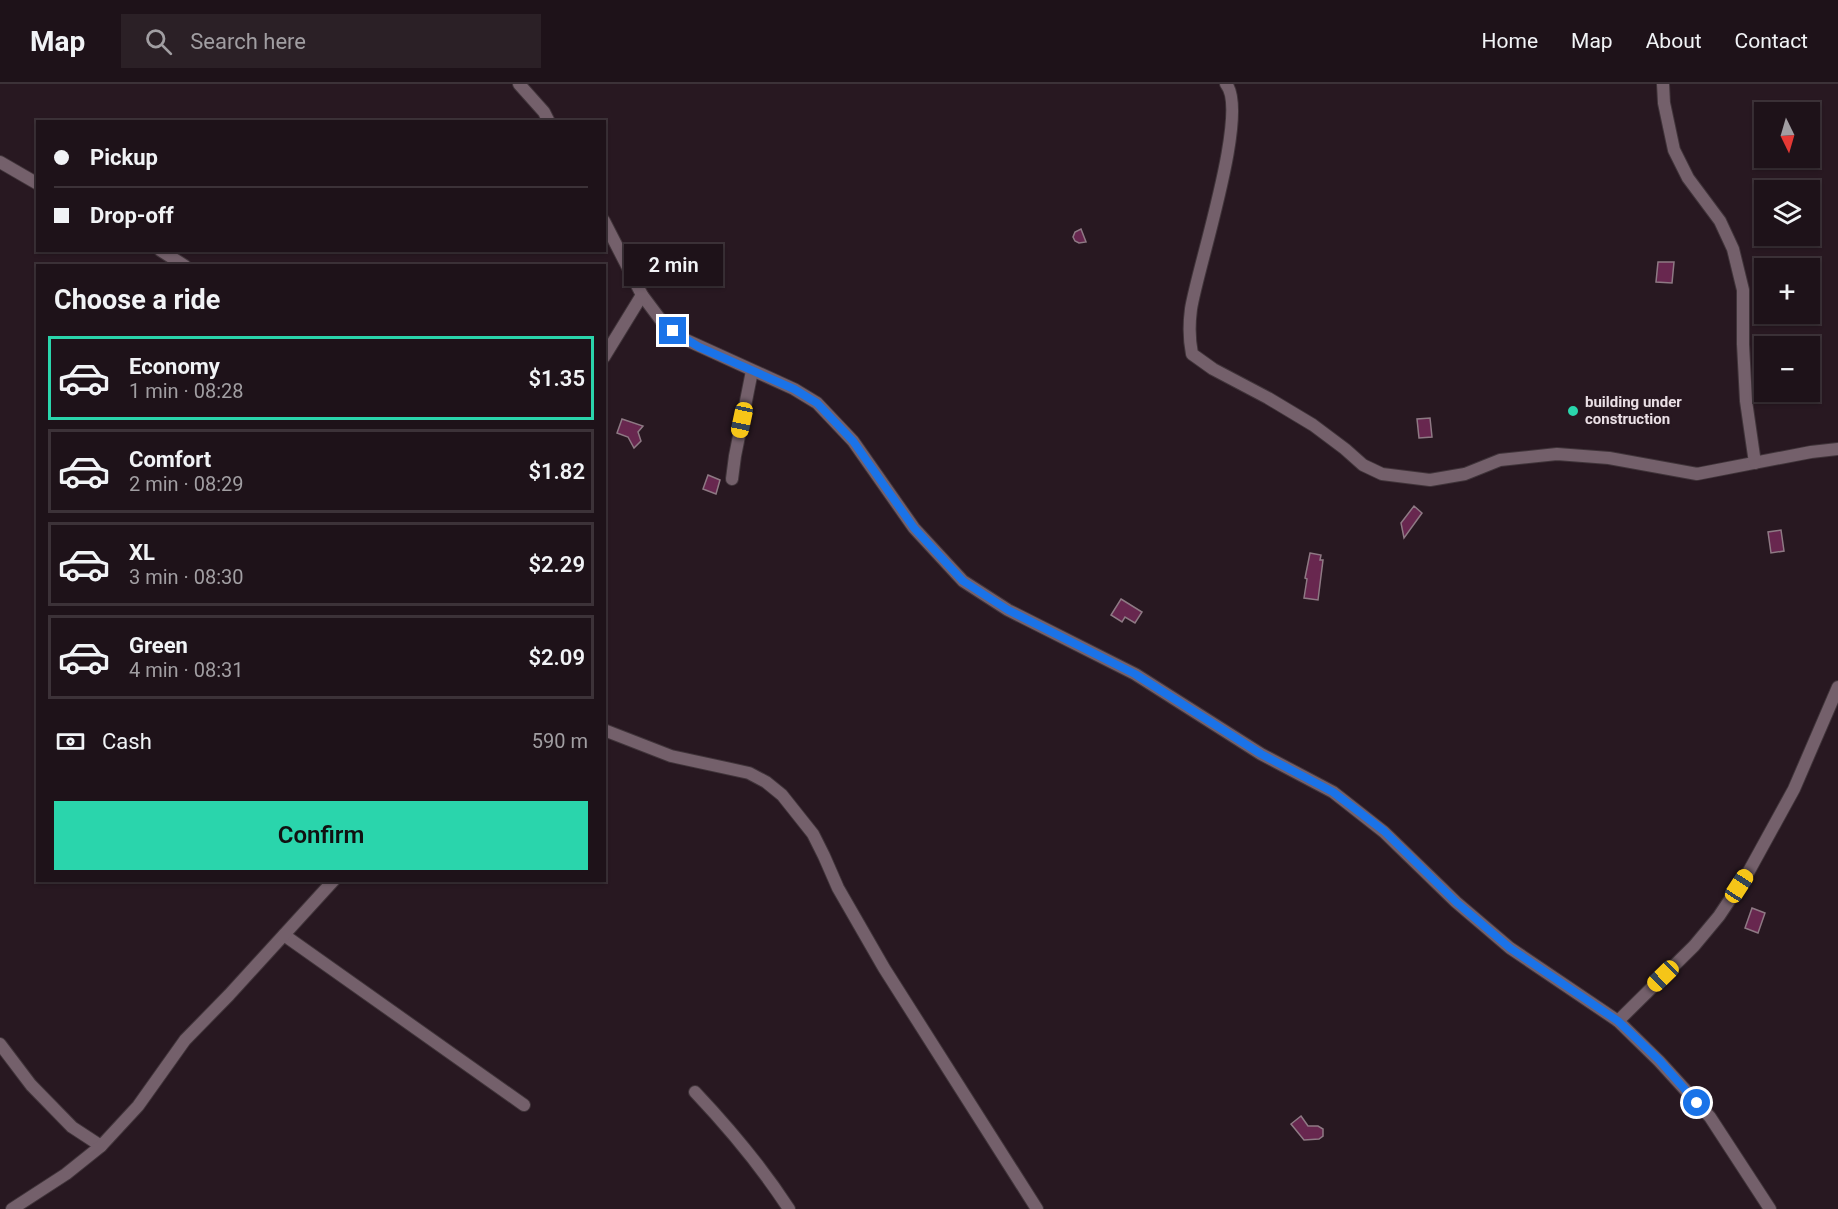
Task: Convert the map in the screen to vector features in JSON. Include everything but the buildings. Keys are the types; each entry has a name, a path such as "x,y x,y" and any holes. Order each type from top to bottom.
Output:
{"street":[{"path":"519,84 544,112 548,120"},
{"path":"1226,84 1230,89 1232,110 1229,146 1191,307 1189,336 1192,354 1213,369 1313,425 1345,448 1362,465 1382,474 1430,480 1465,474 1500,460 1557,454 1608,458 1697,474 1838,449"},
{"path":"1663,84 1664,103 1674,150 1688,178 1719,221 1732,249 1743,290 1746,401 1755,463"},
{"path":"0,162 36,183"},
{"path":"606,224 642,295 663,323 684,339 794,389 817,403 853,441 914,528 963,581 1008,610 1135,674 1261,754 1333,792 1384,831 1456,902 1510,948 1618,1021 1659,1060 1710,1117 1770,1209"},
{"path":"163,252 182,264"},
{"path":"606,354 642,295"},
{"path":"732,479 752,371"},
{"path":"1618,1021 1694,946 1719,916 1743,880 1794,789 1838,687"},
{"path":"606,731 671,756 748,773 766,782 782,795 813,834 838,888 884,968 1036,1209"},
{"path":"12,1209 66,1173 101,1146 138,1106 185,1040 332,882"},
{"path":"284,934 524,1105"},
{"path":"0,1044 31,1085 72,1127 101,1146"},
{"path":"695,1092 734,1132 789,1209"}],"place":[{"name":"building under construction","path":"1573,411"}],"route":[{"path":"673,331 699,347 794,389 817,403 853,441 914,528 963,581 1008,610 1135,674 1261,754 1333,792 1384,831 1456,902 1510,948 1618,1021 1659,1060 1697,1103"}]}
